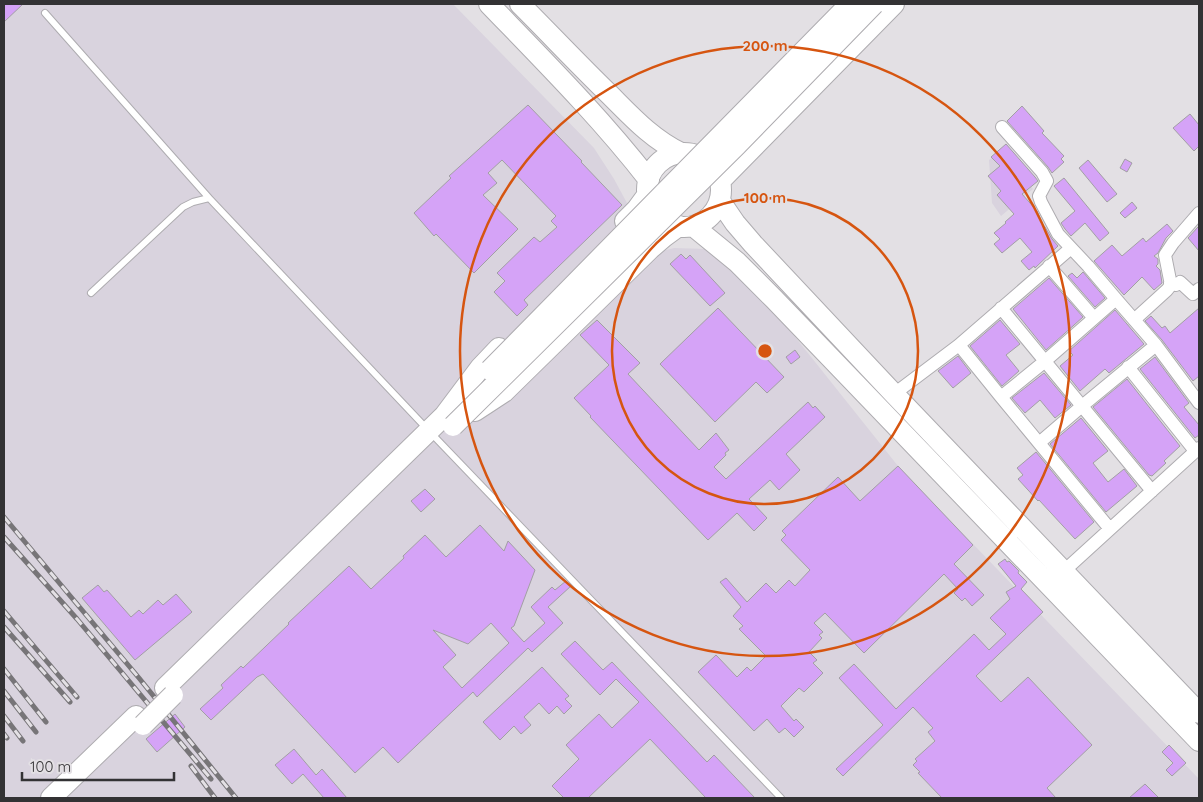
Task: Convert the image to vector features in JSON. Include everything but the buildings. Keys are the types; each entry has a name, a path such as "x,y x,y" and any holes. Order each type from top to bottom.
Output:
{"highway":[{"path":"489,4 612,134 648,187 650,203 655,212 670,224 686,226 737,262 1199,740"},
{"path":"520,4 587,73 655,138 667,146 702,157 710,163 716,172 720,191 735,223 753,244 1199,713"},
{"path":"441,428 480,368 637,209 648,187 651,173 660,162 673,154 686,153 838,4"},
{"path":"441,428 850,4"},
{"path":"51,798 139,720 736,146 874,4"},
{"path":"441,428 504,392 664,237 710,217 716,210 720,191 894,4"},
{"path":"68,798 139,720"}],"street":[{"path":"1002,127 1042,172 1047,181 1039,196 1058,234 1156,344 1199,404"},
{"path":"1134,320 1167,290 1171,284 1165,255 1199,213"},
{"path":"894,394 959,345 1071,248"},
{"path":"1049,266 1094,318"},
{"path":"1170,283 1176,285 1180,282 1193,294 1199,289"},
{"path":"1001,397 1116,299"},
{"path":"1001,308 1152,491"},
{"path":"1039,442 1156,344"},
{"path":"959,345 1110,529"},
{"path":"1064,571 1197,449 1128,368"}],"lane":[{"path":"45,13 209,198 441,428 780,798"},
{"path":"91,293 183,206 209,198"}],"shaded area":[{"path":"4,4 453,4 594,148 627,203 623,214 615,222 647,255 674,248 708,249 768,303 898,466 1199,779 1199,798 4,798"},
{"path":"1001,150 1033,189 1001,216 992,203 989,160"}],"railway":[{"path":"4,517 139,678 236,798"},
{"path":"4,537 77,619 211,779"},
{"path":"4,611 77,697"},
{"path":"4,627 70,702"},
{"path":"4,669 46,722"},
{"path":"4,691 36,732"},
{"path":"4,716 23,741"},
{"path":"4,734 7,738"},
{"path":"191,766 215,798"}]}
